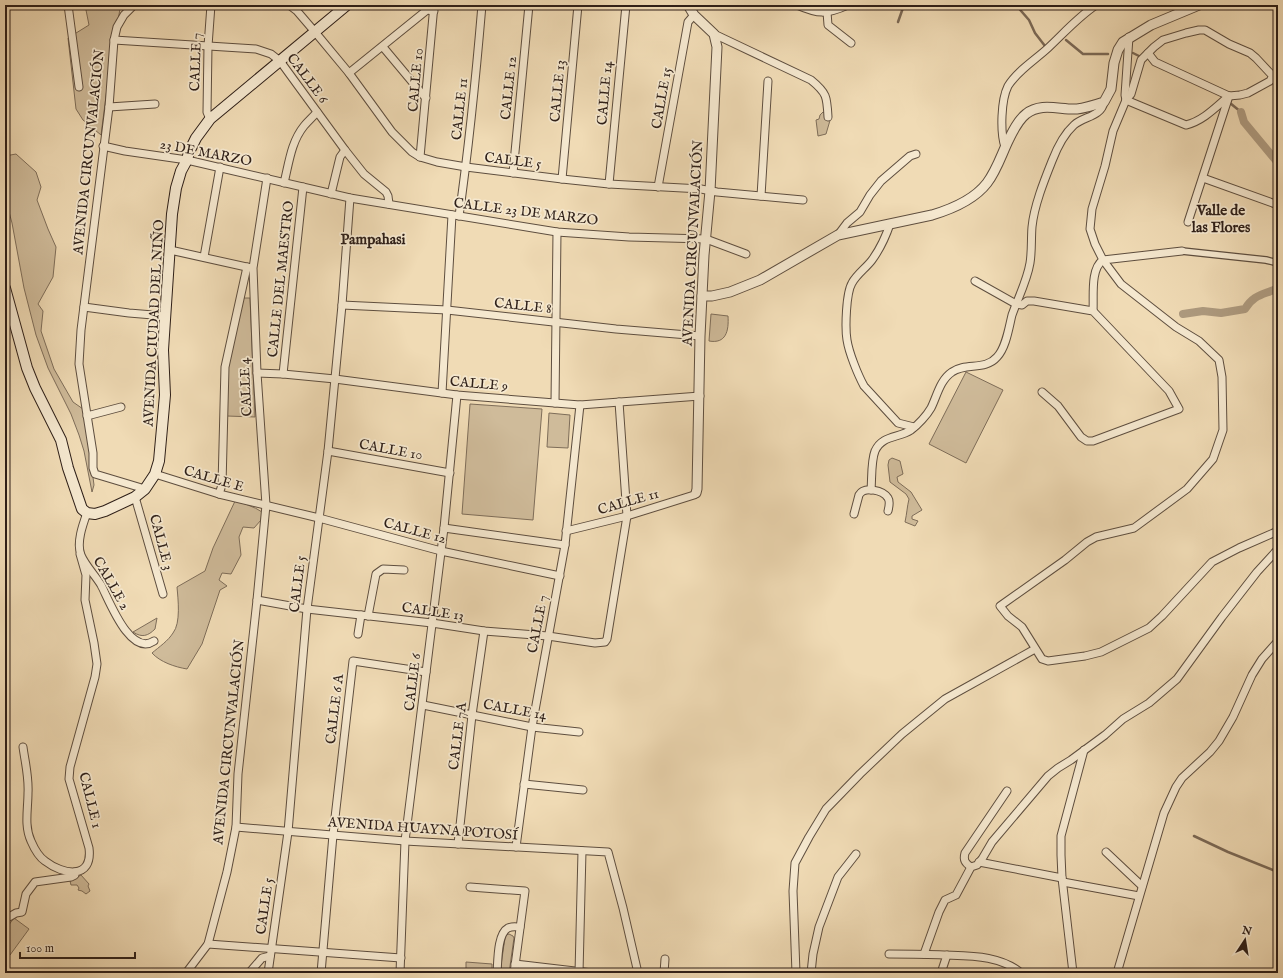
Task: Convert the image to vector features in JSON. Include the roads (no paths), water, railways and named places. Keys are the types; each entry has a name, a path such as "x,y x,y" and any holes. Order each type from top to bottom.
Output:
{"main road":[{"name":"AVENIDA CIUDAD DEL NIÑO","path":"155,474 159,461 165,395 163,350 172,214 176,188 181,171 196,138 210,119 347,5"},
{"path":"5,289 27,368 35,388 61,440 68,468 82,509 87,513 95,514 135,497 145,489 155,474"}],"street":[{"path":"68,5 79,87"},
{"name":"AVENIDA CIRCUNVALACIÓN","path":"134,5 124,15 117,27 114,40 109,107 81,330 80,364 95,474 145,489"},
{"name":"CALLE 7","path":"210,119 207,112 208,46 211,5"},
{"name":"CALLE 5","path":"289,5 296,11 349,73 392,132 412,152 420,157 437,162 466,167 562,179 803,200"},
{"name":"CALLE 11","path":"455,216 466,167 482,5"},
{"name":"CALLE 12","path":"513,173 529,5"},
{"name":"CALLE 13","path":"562,179 578,5"},
{"name":"CALLE 14","path":"609,184 626,5"},
{"path":"688,5 694,15 714,34 811,80 825,94 828,117"},
{"path":"797,5 817,13 833,12 848,5"},
{"path":"1005,147 1003,140 1002,112 1009,85 1017,75 1047,49 1072,24 1096,5"},
{"path":"871,490 875,450 881,442 888,438 910,431 930,409 940,385 952,372 962,368 990,363 998,357 1028,274 1031,253 1032,226 1037,204 1052,160 1067,133 1078,122 1099,112 1103,108 1104,102 1111,89 1114,63 1118,50 1123,42 1151,25 1199,5"},
{"path":"349,73 427,10 434,8"},
{"name":"CALLE 10","path":"420,157 434,8"},
{"path":"827,12 828,25 851,43"},
{"name":"CALLE 15","path":"658,188 688,22 694,15"},
{"path":"1276,73 1270,73 1256,58 1250,54 1205,30 1199,30 1163,40 1141,60 1131,94 1126,100 1113,131 1105,166 1092,209 1090,228 1095,244 1103,260 1121,284 1176,327 1199,341 1219,360 1222,377 1223,430 1213,459 1187,489 1134,528 1096,537 1087,542 1065,560 1000,606 1008,616 1022,627 1042,659 1048,661 1079,657 1101,652 1149,628 1212,562 1278,531"},
{"name":"AVENIDA CIRCUNVALACIÓN","path":"696,493 700,396 700,336 704,255 710,191 717,47 714,34"},
{"path":"1126,100 1125,95 1129,37"},
{"name":"CALLE 6","path":"114,40 256,49 264,50 271,54 280,61 364,174 386,192 389,204"},
{"path":"383,47 426,98"},
{"path":"1148,53 1155,62 1229,96 1248,93 1270,81 1276,73"},
{"path":"760,196 768,81"},
{"path":"1126,100 1186,125 1192,124 1205,116 1229,96"},
{"path":"1188,222 1229,96"},
{"path":"702,296 725,294 760,280 838,235 944,212 967,200 987,183 1019,121 1025,114 1043,107 1067,109 1087,108 1104,102"},
{"path":"109,107 155,104"},
{"path":"284,183 292,148 303,127 317,112"},
{"name":"23 DE MARZO","path":"103,146 125,151 187,160 303,187"},
{"path":"331,194 340,157 345,150"},
{"path":"838,235 847,223 860,212 870,195 881,181 910,156 916,154"},
{"path":"204,257 220,167"},
{"name":"CALLE 4","path":"266,505 250,268 268,178"},
{"path":"1203,178 1278,205"},
{"name":"CALLE 23 DE MARZO","path":"303,187 350,198 557,232 629,237 706,239 746,254"},
{"name":"CALLE DEL MAESTRO","path":"283,374 303,187"},
{"name":"CALLE 5","path":"268,973 288,832 307,609 328,451 342,305 350,198"},
{"path":"442,393 455,216"},
{"path":"890,224 878,252 850,286 848,295 847,340 860,379 864,386 898,423 914,427"},
{"path":"555,403 557,232"},
{"path":"170,250 250,268 225,367 222,485 219,494"},
{"path":"1093,311 1094,276 1096,267 1103,260 1182,250 1266,260 1278,263"},
{"path":"975,281 1016,304 1022,305 1027,301 1034,301 1093,311 1169,391 1179,409 1093,441 1087,441 1080,436 1058,406 1042,392"},
{"name":"CALLE 8","path":"342,305 447,310 700,336"},
{"path":"84,307 165,316"},
{"name":"CALLE 9","path":"257,373 335,379 457,395 580,405 700,396"},
{"name":"CALLE 6","path":"400,973 405,840 444,528 457,395"},
{"path":"619,402 627,516"},
{"name":"CALLE 7","path":"516,847 532,727 565,545 580,405"},
{"path":"87,416 121,407"},
{"name":"CALLE 10","path":"328,451 450,473"},
{"name":"CALLE E","path":"155,474 219,494 266,505"},
{"path":"854,514 860,492 866,490 871,490 887,497 889,500 888,511"},
{"name":"CALLE 11","path":"566,531 627,516 694,495 696,493"},
{"name":"CALLE 3","path":"135,497 163,594"},
{"name":"AVENIDA CIRCUNVALACIÓN","path":"186,973 208,944 227,872 236,827 238,774 266,505"},
{"name":"CALLE 12","path":"266,505 441,551 560,576"},
{"name":"CALLE 2","path":"87,513 80,538 80,554 100,584 116,617 128,634 143,644 150,644 154,641"},
{"name":"CALLE 13","path":"257,600 307,609 432,623 484,631 548,636 595,643 605,642 607,638 627,516"},
{"path":"444,528 565,545"},
{"path":"924,954 939,912 945,900 956,895 971,867 982,859 992,842 1048,776 1105,735 1123,719 1149,703 1177,680 1257,572 1278,550"},
{"name":"CALLE 1","path":"76,872 86,867 90,854 69,779 70,767 96,677 94,643 85,600 86,575 80,554"},
{"path":"358,634 365,615 376,574 383,569 404,570"},
{"name":"CALLE 7A","path":"458,844 472,715 484,631"},
{"path":"1117,973 1164,813 1176,787 1182,778 1210,752 1219,741 1233,717 1252,675 1278,641"},
{"path":"796,973 793,891 795,863 826,809 902,734 945,700 1035,649"},
{"name":"CALLE 6 A","path":"333,835 353,661 426,672"},
{"name":"CALLE 14","path":"422,705 532,727 579,732"},
{"path":"9,918 16,913 22,912 26,894 35,882 71,877 74,876 76,872 61,869 44,860 31,842 27,831 27,770 23,747"},
{"path":"1073,973 1062,880 1061,836 1084,750"},
{"path":"524,784 583,790"},
{"path":"971,867 965,863 965,853 1007,791"},
{"name":"AVENIDA HUAYNA POTOSÍ","path":"236,827 458,844 608,852 624,908 638,973"},
{"path":"321,973 333,835"},
{"path":"579,973 582,851"},
{"path":"1106,852 1142,886"},
{"path":"811,973 819,927 838,877 856,854"},
{"path":"979,862 1140,896"},
{"path":"470,887 525,891 514,973"},
{"path":"497,973 501,936 504,931 509,928 520,928"},
{"path":"208,944 270,952 323,952 401,958"},
{"path":"250,973 262,958 270,952"},
{"path":"889,954 955,954 990,958 1007,964 1021,973"},
{"path":"941,973 947,955"},
{"path":"664,973 665,959"},
{"path":"515,964 579,973 592,973"}],"waterway":[{"path":"898,22 904,5"},
{"path":"1016,5 1029,20 1035,33 1045,46"},
{"path":"1066,40 1083,54 1108,54"},
{"path":"1133,53 1139,56"},
{"path":"1230,103 1241,112"},
{"path":"1241,112 1244,122 1278,163"},
{"path":"1183,314 1203,311 1221,313 1245,309 1252,300 1278,288"},
{"path":"1194,836 1228,852 1278,872"}],"district":[{"name":"Valle de las Flores","path":"1221,218"},
{"name":"Pampahasi","path":"373,239"}]}
